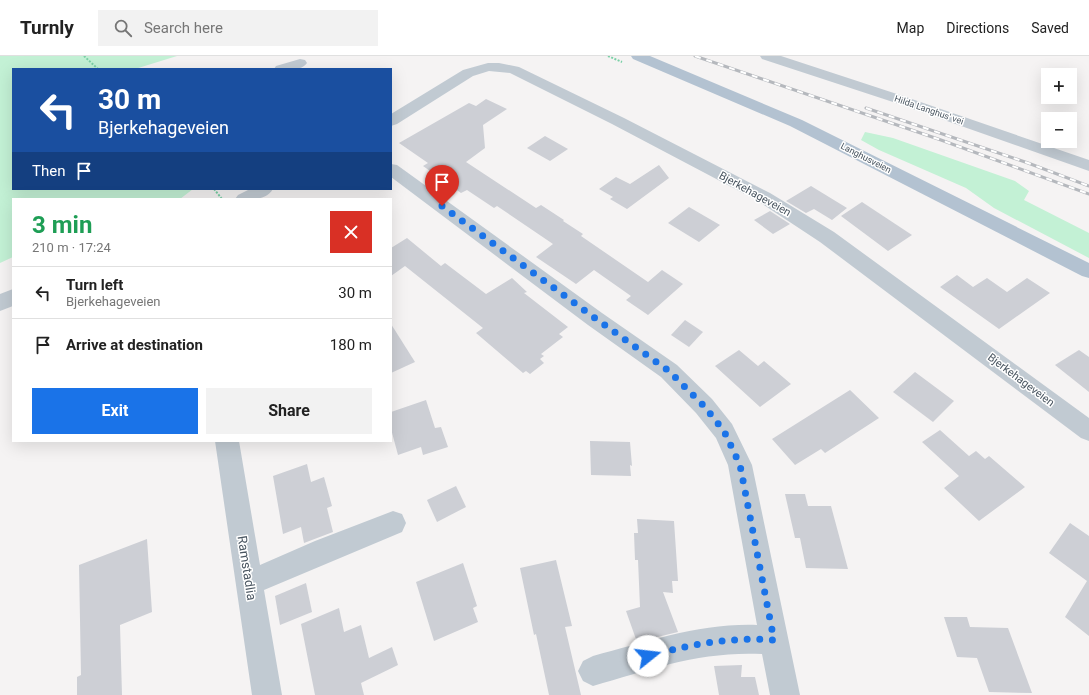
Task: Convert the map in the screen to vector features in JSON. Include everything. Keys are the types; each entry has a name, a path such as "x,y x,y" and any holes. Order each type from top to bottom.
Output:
{"main road":[{"name":"Langhusveien","path":"638,56 730,94 816,133 1089,271"}],"street":[{"name":"Hilda Langhus' vei","path":"767,56 898,99 1089,166"},
{"path":"284,68 299,63"},
{"name":"Bjerkehageveien","path":"392,120 468,72 499,67 514,70 618,121 764,197 827,237 1089,431"},
{"path":"392,170 588,314 669,371 704,406 724,431 740,465 786,695"},
{"path":"246,198 262,190"},
{"path":"0,303 12,297"},
{"name":"Ramstadlia","path":"227,442 267,695"},
{"path":"249,583 315,554 346,543 393,523"},
{"path":"593,672 676,648 716,640 774,640"}],"path":[{"path":"84,56 97,68"},
{"path":"215,190 221,198"}],"green space":[{"path":"0,56 177,56 138,68 12,68 12,190 192,190 181,198 12,198 12,257 0,263"},
{"path":"865,132 893,138 1015,181 1029,191 1024,200 1089,233 1089,258 994,208 966,188 879,150 861,140"}],"building":[{"path":"486,99 507,109 483,125 485,148 466,162 536,208 541,205 564,220 563,221 583,234 581,236 648,282 662,270 683,284 648,315 626,300 631,296 594,270 576,284 536,257 553,244 497,206 494,208 467,190 461,193 423,166 428,163 399,143 469,103 476,106"},
{"path":"545,136 568,149 550,161 527,148"},
{"path":"659,165 669,178 627,209 610,199 613,197 599,189 616,177 630,184"},
{"path":"811,186 847,208 832,220 814,209 806,213 786,201"},
{"path":"862,202 912,235 888,251 841,216"},
{"path":"689,207 720,225 699,242 668,223"},
{"path":"770,211 790,224 773,234 754,220"},
{"path":"407,238 441,266 445,263 486,294 512,278 527,292 524,293 568,327 559,334 563,337 541,354 544,356 540,359 544,363 530,374 526,371 523,373 476,333 483,328 405,266 392,275 392,247"},
{"path":"957,275 973,287 987,278 1007,292 1027,278 1050,293 999,329 940,287"},
{"path":"685,320 703,332 689,347 671,335"},
{"path":"392,326 415,362 392,373"},
{"path":"739,350 758,366 764,361 791,384 760,407 715,366"},
{"path":"1079,350 1089,357 1089,392 1055,365"},
{"path":"915,372 954,401 933,422 893,392"},
{"path":"850,390 879,418 825,453 821,449 795,465 772,439"},
{"path":"426,400 435,428 441,427 448,447 423,455 421,447 398,455 392,433 392,412"},
{"path":"940,430 969,456 976,451 985,459 989,456 1025,487 979,521 944,488 959,476 922,442"},
{"path":"590,441 630,442 632,466 630,465 631,476 591,475"},
{"path":"307,464 311,482 324,477 332,506 327,508 333,532 304,543 301,527 283,534 273,476"},
{"path":"456,486 466,507 437,522 427,500"},
{"path":"785,494 805,494 808,506 831,506 848,569 806,568 800,538 795,538"},
{"path":"637,519 674,521 678,581 672,581 673,593 663,592 678,632 637,642 626,611 640,607 638,560 635,560 634,533 638,533"},
{"path":"1070,523 1089,536 1089,636 1065,617 1087,581 1049,553"},
{"path":"147,539 152,612 120,625 122,695 77,695 77,677 81,675 79,565"},
{"path":"556,560 572,626 565,627 581,695 549,695 536,634 534,635 520,568"},
{"path":"463,563 477,606 473,608 478,622 434,641 416,582"},
{"path":"306,583 312,612 280,625 275,596"},
{"path":"339,608 344,632 361,625 369,658 392,647 398,665 361,683 364,695 315,695 301,624"},
{"path":"944,617 967,617 970,627 1008,628 1032,693 989,692 977,658 957,657"},
{"path":"742,665 741,677 755,677 759,695 719,695 714,666"}],"railway":[{"path":"695,56 941,140 1089,194"},
{"path":"866,108 1028,163 1089,186"}],"route":[{"path":"442,206 669,371 704,406 724,431 740,465 774,640 716,640 676,648 648,656"}]}
